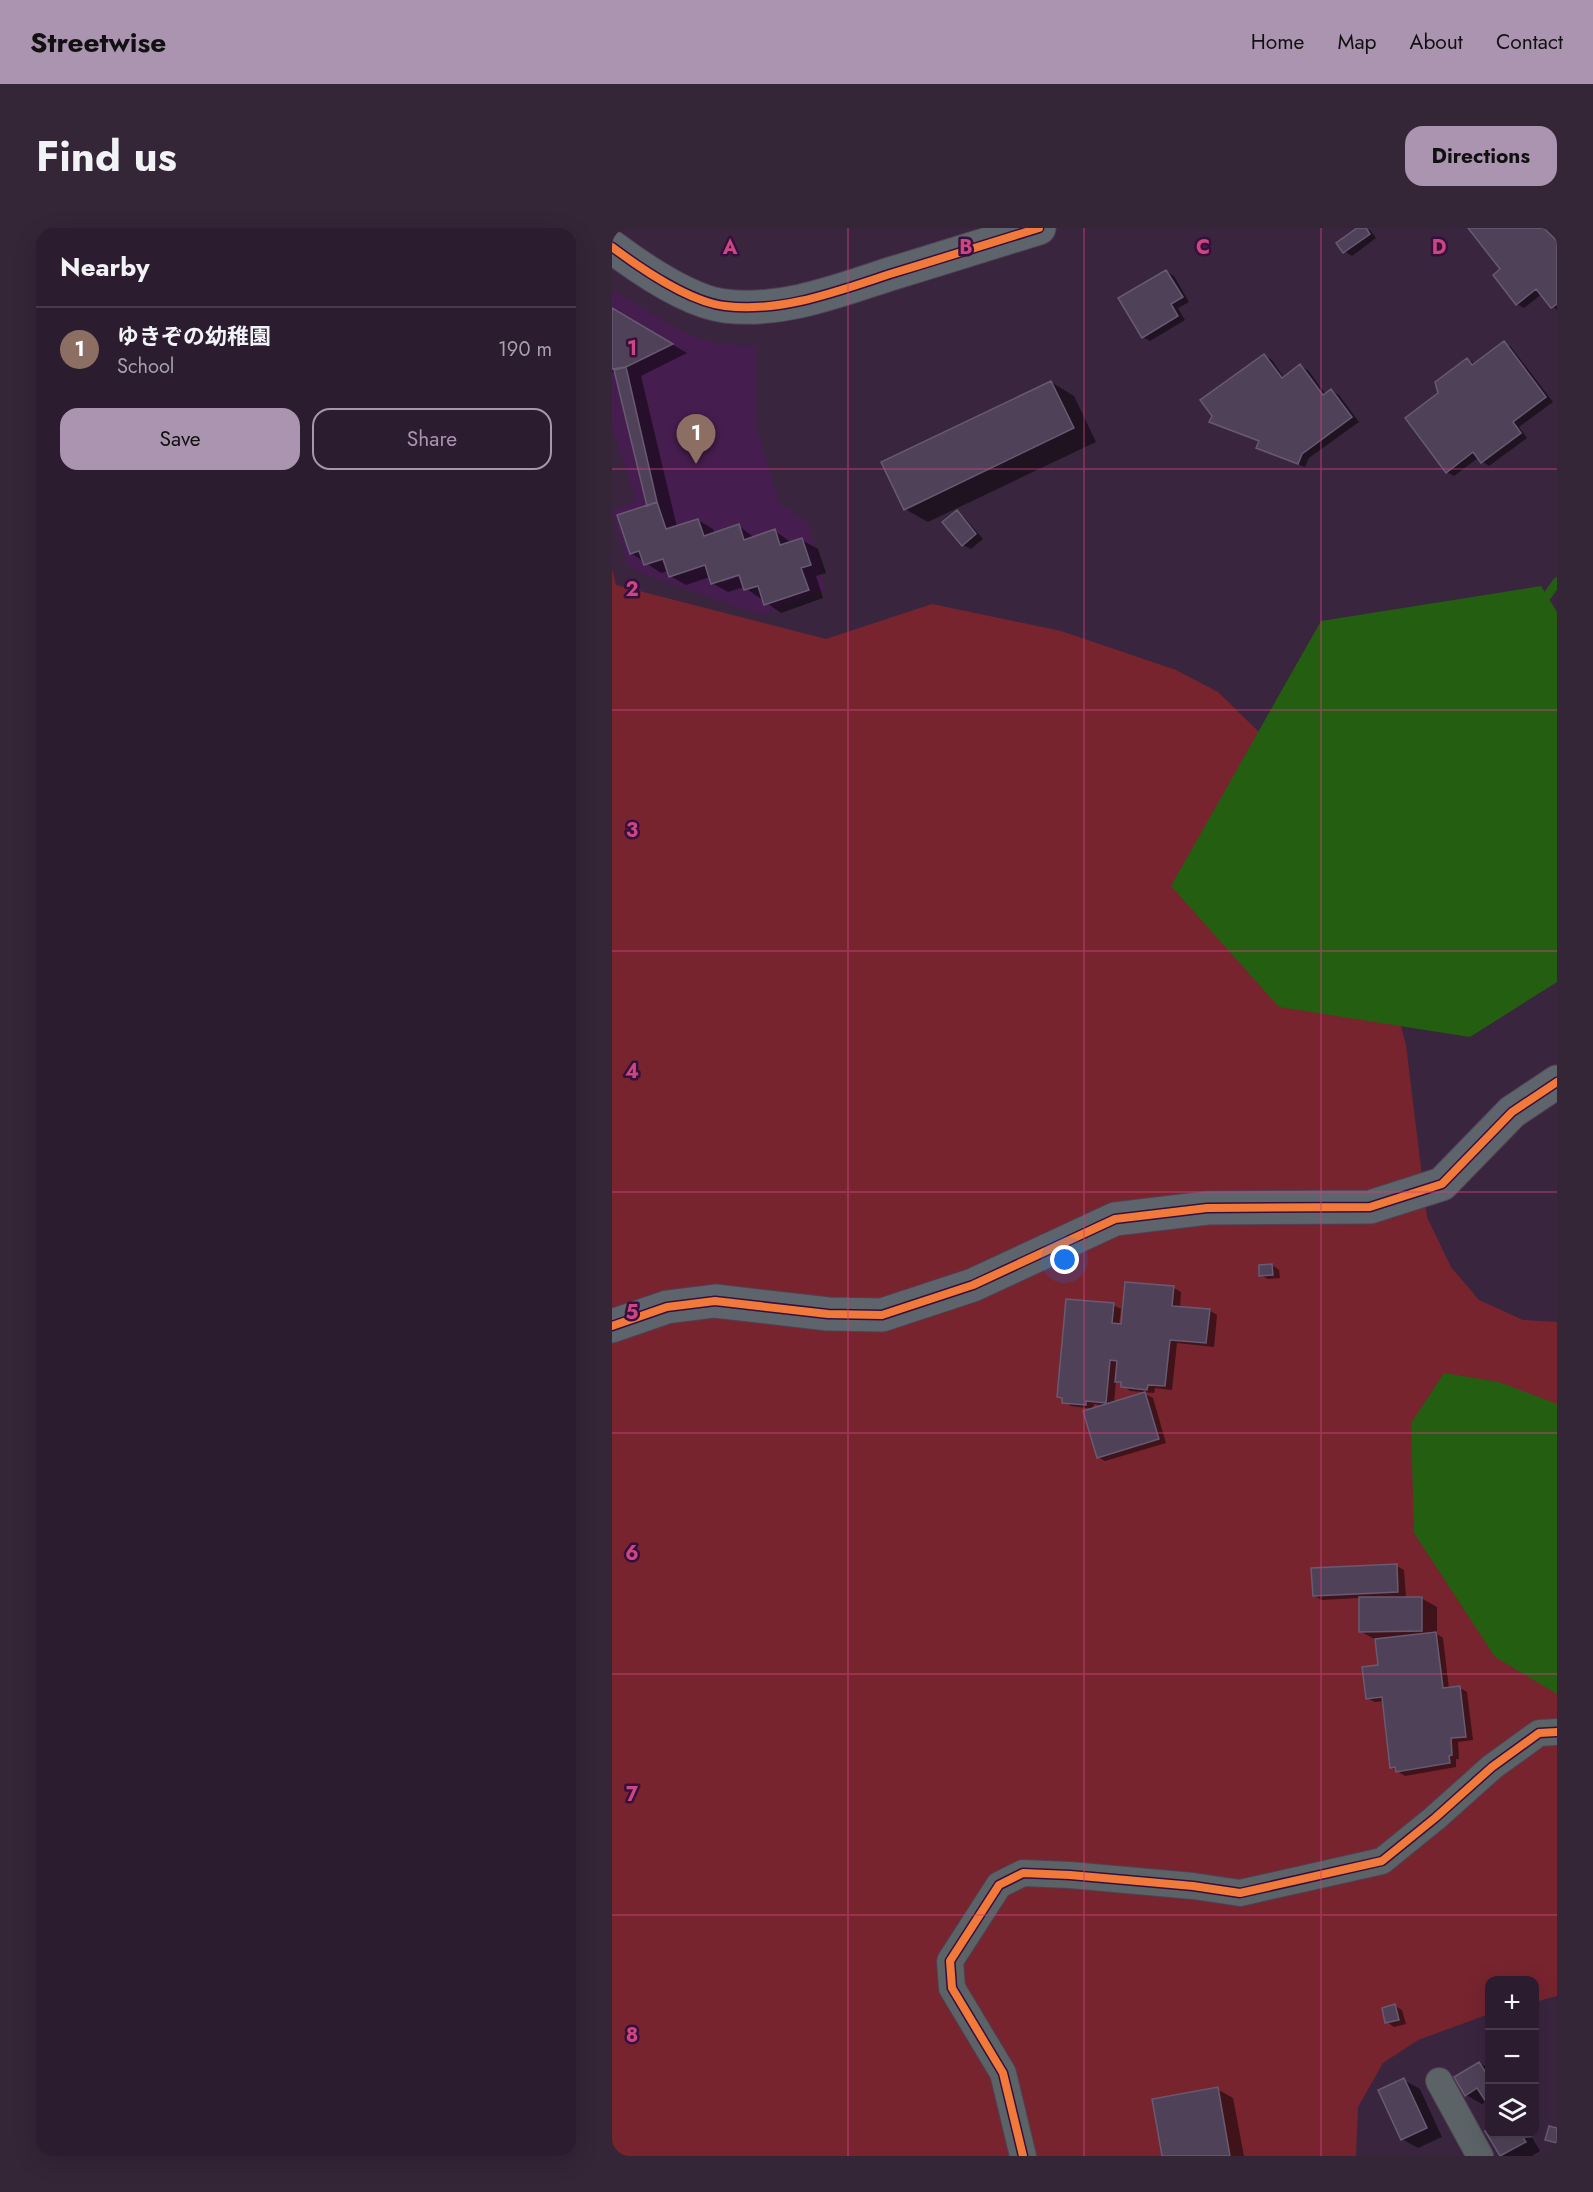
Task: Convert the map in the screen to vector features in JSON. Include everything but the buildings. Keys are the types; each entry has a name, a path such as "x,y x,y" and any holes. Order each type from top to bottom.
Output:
{"street":[{"path":"612,247 682,291 723,306 773,307 843,289 1039,228"},
{"path":"612,1326 667,1307 715,1301 828,1314 882,1314 973,1285 1115,1220 1208,1208 1370,1207 1442,1184 1512,1112 1557,1082"},
{"path":"1023,2156 1003,2073 952,1988 950,1961 999,1885 1023,1873 1059,1874 1193,1886 1240,1893 1382,1861 1492,1767 1539,1733 1557,1732"},
{"path":"1438,2080 1480,2156"}],"shaded area":[{"path":"612,290 682,331 713,343 756,347 756,424 778,501 808,522 826,589 761,615 638,572 626,561 612,511 636,500 612,427"},
{"path":"612,569 616,585 826,639 932,604 1061,631 1176,670 1218,692 1259,732 1382,956 1406,1045 1427,1217 1451,1267 1479,1300 1523,1320 1557,1322 1557,1996 1539,2001 1539,1976 1485,1976 1485,2015 1418,2040 1383,2063 1358,2107 1356,2156 612,2156"},
{"path":"1541,586 1557,612 1557,982 1470,1037 1279,1007 1171,886 1321,621"},
{"path":"1444,1373 1499,1382 1557,1404 1557,1694 1495,1657 1414,1533 1411,1423"}],"waterway":[{"path":"1547,596 1557,582"}],"cycle path":[{"path":"612,247 681,291 711,303 746,307 809,299 1039,228"},
{"path":"612,1326 667,1307 715,1301 828,1314 882,1315 973,1285 1115,1219 1207,1208 1370,1207 1442,1184 1512,1112 1557,1082"},
{"path":"1023,2156 1003,2073 952,1988 950,1961 999,1885 1023,1873 1193,1886 1240,1893 1382,1861 1492,1767 1539,1733 1557,1732"}],"place":[{"name":"ゆきぞの幼稚園","path":"696,464"}]}
